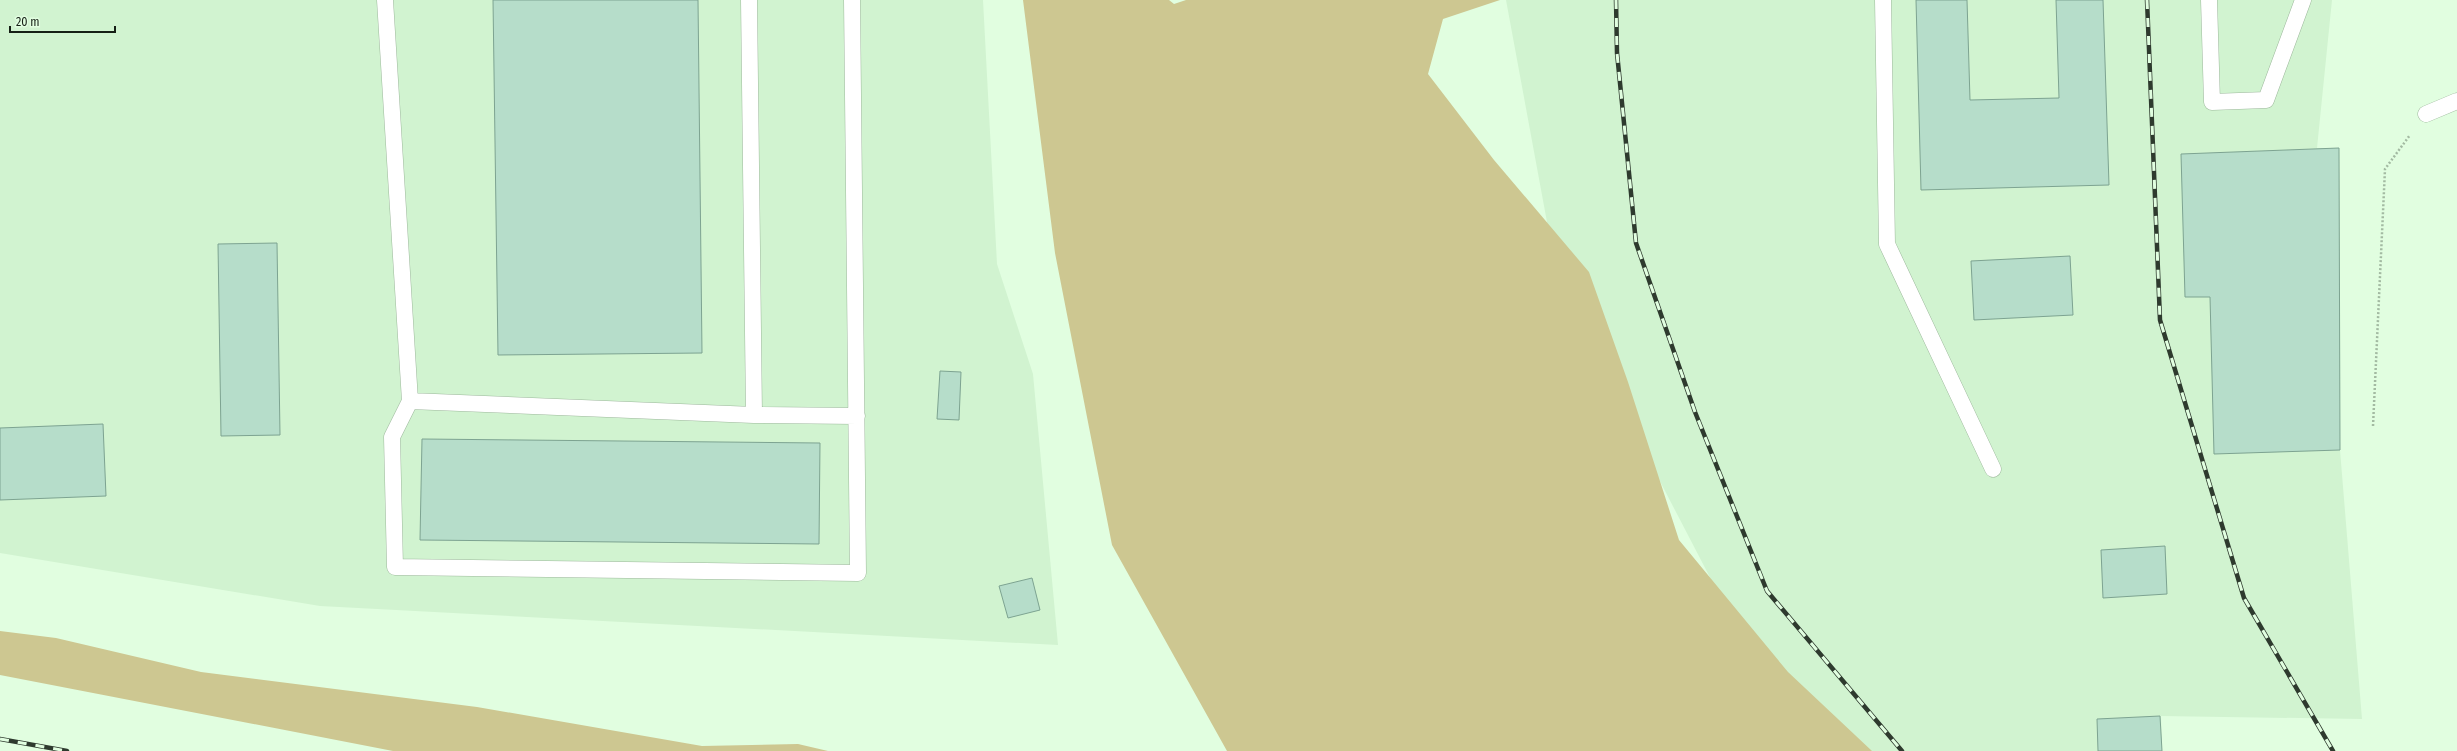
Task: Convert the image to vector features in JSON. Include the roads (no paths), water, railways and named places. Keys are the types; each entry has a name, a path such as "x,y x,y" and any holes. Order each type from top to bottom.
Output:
{"lane":[{"path":"385,0 410,401 392,437 395,567 858,573 852,0"},
{"path":"749,0 754,415"},
{"path":"1883,0 1887,244 1993,469"},
{"path":"2209,0 2212,102 2266,100 2304,0"},
{"path":"2426,114 2457,101"},
{"path":"410,401 754,415 857,416"}],"railway":[{"path":"1616,0 1617,53 1636,243 1695,412 1767,591 1902,751"},
{"path":"2147,0 2160,320 2244,598 2333,751"},
{"path":"0,739 67,751"}]}
